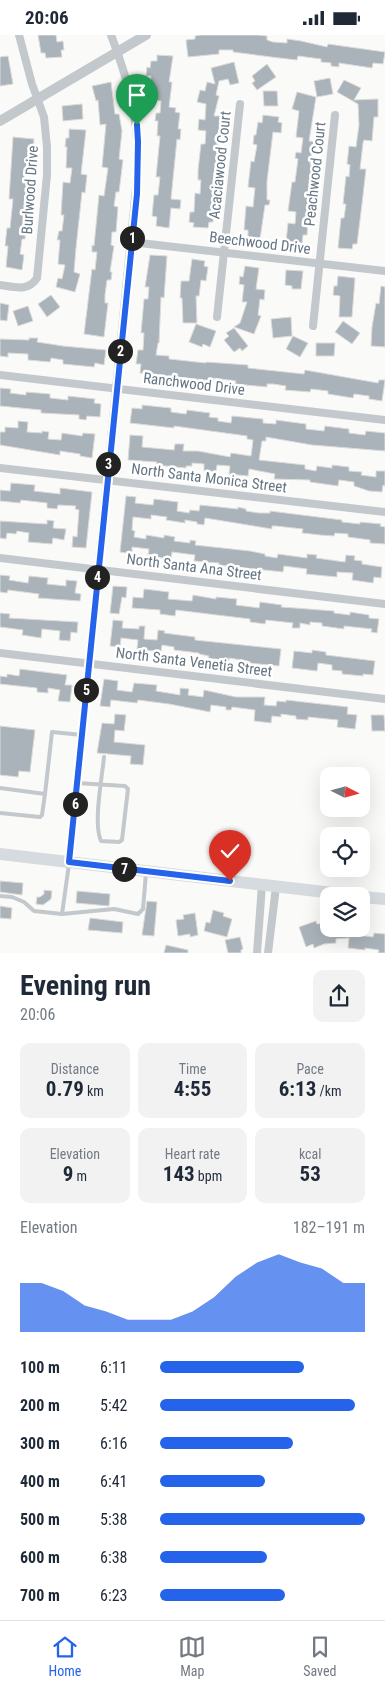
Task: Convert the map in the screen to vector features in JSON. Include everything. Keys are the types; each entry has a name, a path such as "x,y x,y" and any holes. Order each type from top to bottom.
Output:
{"main road":[{"path":"0,854 320,892"},
{"path":"370,897 385,899"}],"street":[{"name":"Burlwood Drive","path":"0,285 26,288 33,284 37,277 48,165 46,128 19,35"},
{"path":"69,862 137,186 138,142 132,100 111,35"},
{"path":"0,121 146,35"},
{"name":"Acaciawood Court","path":"217,317 240,104"},
{"name":"Peachwood Court","path":"313,326 335,115"},
{"name":"Beechwood Drive","path":"131,242 385,271"},
{"name":"Ranchwood Drive","path":"0,375 385,420"},
{"name":"North Santa Monica Street","path":"0,468 385,512"},
{"name":"North Santa Ana Street","path":"0,557 385,604"},
{"name":"North Santa Venetia Street","path":"0,653 385,699"},
{"path":"256,953 262,885"},
{"path":"268,953 276,887"}],"lane":[{"path":"0,813 40,817 42,815 45,794 52,732 82,735"},
{"path":"77,783 101,785 125,786 128,789 122,840 119,842 101,841 97,831 101,785 104,757"},
{"path":"0,788 45,794"},
{"path":"62,914 69,862"},
{"path":"0,896 12,897 24,902 34,911 62,914 114,909 138,914 143,909 146,871"}],"building":[{"path":"38,35 56,35 57,42 63,41 64,50 61,50 62,57 46,58 45,53 41,53"},
{"path":"258,35 267,36 267,40 273,42 287,43 287,39 327,47 328,44 385,52 383,64 373,63 372,68 339,63 339,67 331,66 331,63 321,62 321,59 298,56 297,60 233,52 233,50 219,50 219,54 188,57 186,40 195,39 195,36"},
{"path":"157,55 173,56 169,82 172,82 169,107 176,108 175,112 180,113 178,129 181,129 180,140 177,139 171,199 181,200 180,209 171,208 169,228 156,226 157,217 152,216 154,195 158,195 160,177 156,177 160,136 157,136 158,121 155,121 156,113 160,113 161,101 152,100 153,90 149,90 151,76 146,76 147,67 150,68 151,61 157,61"},
{"path":"8,56 13,84 0,86 0,57"},
{"path":"234,62 239,83 230,85 228,79 219,81 216,95 219,96 214,116 220,116 219,123 222,123 221,132 218,132 217,145 220,145 217,172 214,172 213,181 212,195 215,195 213,222 209,222 208,228 193,227 194,223 189,222 190,212 194,212 195,193 200,194 201,180 198,180 198,170 201,144 205,144 206,131 198,130 199,119 205,120 206,104 197,102 200,90 205,91 207,82 215,84 211,68"},
{"path":"267,64 276,77 257,90 252,83 255,81 252,76"},
{"path":"330,78 333,94 317,97 314,81"},
{"path":"344,80 361,88 354,100 378,99 378,117 374,117 372,141 364,140 363,143 360,169 366,169 357,244 353,244 352,249 338,248 341,218 344,218 346,204 343,204 346,176 349,177 350,165 347,164 349,146 356,147 359,125 358,104 337,92"},
{"path":"111,82 115,114 119,114 122,131 119,159 123,160 119,192 116,192 114,206 118,207 116,232 112,232 111,245 114,246 110,272 112,272 111,280 107,280 105,295 105,303 108,303 104,337 84,334 92,269 95,270 97,252 92,252 92,245 94,246 99,195 104,196 108,168 102,167 106,124 100,125 98,100 96,101 92,86"},
{"path":"263,91 277,91 278,106 264,106"},
{"path":"297,92 316,97 309,141 317,142 315,152 312,151 310,165 314,165 307,235 303,235 302,244 286,242 288,223 295,224 296,212 288,211 292,182 295,182 298,159 295,158 296,152 301,153 303,138 296,137 299,111 292,109"},
{"path":"82,104 83,119 63,121 62,106"},
{"path":"263,115 279,117 278,122 282,123 281,133 273,132 267,181 267,200 270,200 269,205 265,205 260,239 248,237 248,230 244,230 246,206 253,207 255,188 248,187 251,161 254,162 257,145 253,144 254,135 256,135 258,122 262,123"},
{"path":"69,129 86,130 81,174 87,175 85,193 82,192 76,248 74,272 80,274 75,292 56,287 58,278 62,279 65,265 58,264 60,240 57,240 59,231 62,231 64,215 61,215 63,182 70,183 72,168 66,168 67,147 65,147 66,138 69,138"},
{"path":"13,137 34,139 32,172 25,171 24,182 31,183 30,192 27,192 25,206 28,207 25,239 22,239 20,254 24,255 22,270 6,267 8,246 5,246 7,228 10,228 13,199 9,199"},
{"path":"150,255 167,256 164,298 161,297 159,343 156,355 169,356 169,359 248,365 248,368 304,374 305,370 378,383 379,380 385,380 382,401 369,399 369,396 354,394 353,398 328,394 328,391 311,389 310,392 285,390 286,386 273,384 267,384 267,387 235,384 236,381 214,378 214,381 140,373 141,364 136,364 138,350 143,350 144,333 141,333 144,299 148,299 149,287 145,287"},
{"path":"192,259 205,261 204,266 208,267 206,281 201,280 199,296 196,296 197,323 183,323 182,298 180,298 181,281 189,281"},
{"path":"245,266 259,268 256,289 265,290 264,300 260,299 258,315 261,316 254,334 234,327 240,323 247,302 242,302 244,285 239,284 240,276 243,277"},
{"path":"286,270 303,271 301,289 292,289 292,286 285,285"},
{"path":"338,276 355,278 352,317 339,317 340,296 333,295 334,286 337,286"},
{"path":"381,286 385,287 385,347 371,346 376,303 379,304"},
{"path":"51,295 60,307 47,317 38,304"},
{"path":"0,303 9,305 7,321 0,320"},
{"path":"28,306 33,321 18,326 13,311"},
{"path":"291,317 292,336 273,338 271,319"},
{"path":"343,321 360,333 352,344 335,332"},
{"path":"196,324 216,331 210,347 203,344 202,347 189,342"},
{"path":"234,328 248,346 242,351 240,348 234,352 224,340 229,336 226,333"},
{"path":"293,336 308,343 300,357 286,349"},
{"path":"29,338 38,338 37,342 106,350 104,365 95,363 94,367 63,364 63,360 51,358 50,362 28,360 28,354 8,353 8,357 0,356 0,339 29,340"},
{"path":"316,343 335,343 334,356 316,356"},
{"path":"0,388 11,389 10,393 26,395 26,392 50,394 50,398 68,400 68,396 95,399 94,403 101,404 100,417 87,416 86,420 79,419 79,415 41,413 41,410 0,406"},
{"path":"142,405 171,408 171,412 186,414 187,410 210,413 209,417 231,423 232,416 263,419 263,423 276,424 276,420 306,424 306,429 324,431 325,426 349,429 349,433 365,435 366,431 385,433 385,451 312,445 266,437 266,441 262,441 259,460 305,465 305,469 316,471 317,466 332,468 332,465 349,467 349,471 362,472 361,475 376,477 376,471 385,471 385,486 383,485 382,492 369,491 354,486 354,482 339,480 338,486 310,482 310,480 274,479 275,474 249,469 248,476 229,474 230,466 217,465 216,472 204,471 204,464 192,463 192,466 186,466 186,468 156,465 157,462 128,460 130,435 143,436 142,447 174,450 175,444 184,444 183,451 198,451 230,457 231,453 251,456 253,440 247,439 247,436 174,426 174,428 130,423 132,408 142,409"},
{"path":"18,421 28,422 27,432 49,432 48,439 61,440 62,433 82,436 83,433 95,434 92,458 60,451 60,455 0,445 0,432 5,432 5,427 18,428"},
{"path":"11,483 35,485 34,491 60,494 60,488 92,492 86,548 72,547 73,536 77,537 79,510 75,509 76,506 58,505 57,509 47,508 47,503 21,500 20,503 0,501 0,490 10,491"},
{"path":"126,496 136,497 135,503 153,505 154,499 178,502 177,511 189,513 190,510 199,511 200,505 238,509 238,507 246,509 246,511 259,513 270,513 270,511 342,520 342,522 381,524 380,526 385,527 385,544 370,543 370,540 348,537 348,534 335,533 334,536 302,533 303,529 272,526 272,529 205,518 204,525 185,520 185,523 166,520 167,517 151,515 151,519 133,517 132,530 135,531 134,537 146,539 146,535 164,538 164,535 175,537 174,541 190,543 190,540 196,541 195,545 250,551 277,558 278,554 307,558 307,554 317,555 316,558 345,562 346,555 355,556 354,560 362,561 362,564 382,567 381,578 374,577 373,583 352,580 353,573 337,572 337,577 306,574 307,569 284,566 283,572 227,566 219,565 219,563 194,561 195,555 172,552 171,559 148,556 149,549 132,547 132,554 120,552"},
{"path":"47,520 54,521 53,528 66,529 64,540 53,538 52,544 28,542 29,533 17,531 16,534 7,533 6,539 0,538 0,521 47,524"},
{"path":"0,575 10,576 9,580 28,583 29,576 48,578 47,584 66,586 66,580 77,581 75,593 81,594 80,601 38,598 39,594 8,590 7,593 0,592"},
{"path":"113,586 127,587 126,598 122,597 119,614 110,613"},
{"path":"144,589 169,592 168,599 192,601 193,595 216,599 216,597 237,599 236,605 259,608 260,602 282,605 281,607 334,611 334,613 350,615 350,612 369,615 369,618 379,619 377,633 371,632 372,629 344,626 344,629 322,626 322,623 310,622 310,625 300,623 300,628 292,628 293,623 266,620 265,624 250,622 250,619 176,610 175,616 160,614 160,610 132,608 133,597 143,598"},
{"path":"0,613 10,614 9,618 78,622 77,633 71,632 70,641 59,640 60,631 42,629 41,638 22,635 23,630 0,627"},
{"path":"113,620 123,621 122,628 139,629 139,626 145,626 144,639 157,640 158,630 165,631 164,633 195,637 195,640 281,649 279,666 248,663 248,661 229,658 229,661 208,658 209,656 199,653 174,650 174,647 162,645 161,652 137,649 138,640 121,638 120,647 110,646"},
{"path":"312,650 326,652 326,655 375,661 373,675 342,674 342,671 332,670 332,665 318,663 317,671 292,668 294,651 312,653"},
{"path":"20,669 67,675 65,685 72,685 70,702 58,701 60,690 48,688 48,693 37,692 37,688 0,684 0,676 7,677 7,674 19,676"},
{"path":"104,679 118,681 117,690 132,692 134,683 157,685 156,691 180,695 180,688 189,689 188,695 203,697 204,690 236,697 265,697 264,705 276,706 277,701 286,702 286,700 348,707 347,714 357,715 355,729 337,727 338,720 308,717 308,720 296,719 296,716 281,714 281,717 272,716 271,723 254,721 255,710 232,707 231,710 226,710 226,707 211,705 210,712 138,700 137,703 111,700 110,707 100,706"},
{"path":"115,714 126,715 124,731 115,730 114,742 145,745 143,765 130,764 131,756 97,753 102,723 114,724"},
{"path":"371,715 384,715 385,731 372,731"},
{"path":"0,726 35,730 30,772 19,771 18,777 0,775"},
{"path":"0,881 23,883 22,895 0,892"},
{"path":"44,890 52,891 51,899 43,905 36,904 37,897 44,894"},
{"path":"77,891 110,894 109,906 76,903"},
{"path":"147,901 157,902 154,936 142,935"},
{"path":"0,906 12,908 11,919 0,918"},
{"path":"213,910 224,913 223,916 232,919 227,937 204,931 206,922 210,923"},
{"path":"195,913 198,935 190,937 190,934 178,936 176,920 184,919 183,915"},
{"path":"90,918 123,922 122,933 88,930"},
{"path":"316,921 317,924 320,924 320,937 373,937 374,933 385,934 385,953 378,953 379,950 365,948 365,950 348,948 349,938 336,939 336,943 324,944 314,948 313,944 306,947 299,927"},
{"path":"240,937 243,949 241,953 228,953 225,940"},
{"path":"166,945 188,950 188,953 164,953"}],"route":[{"path":"137,125 137,194 69,862 230,881"}]}
